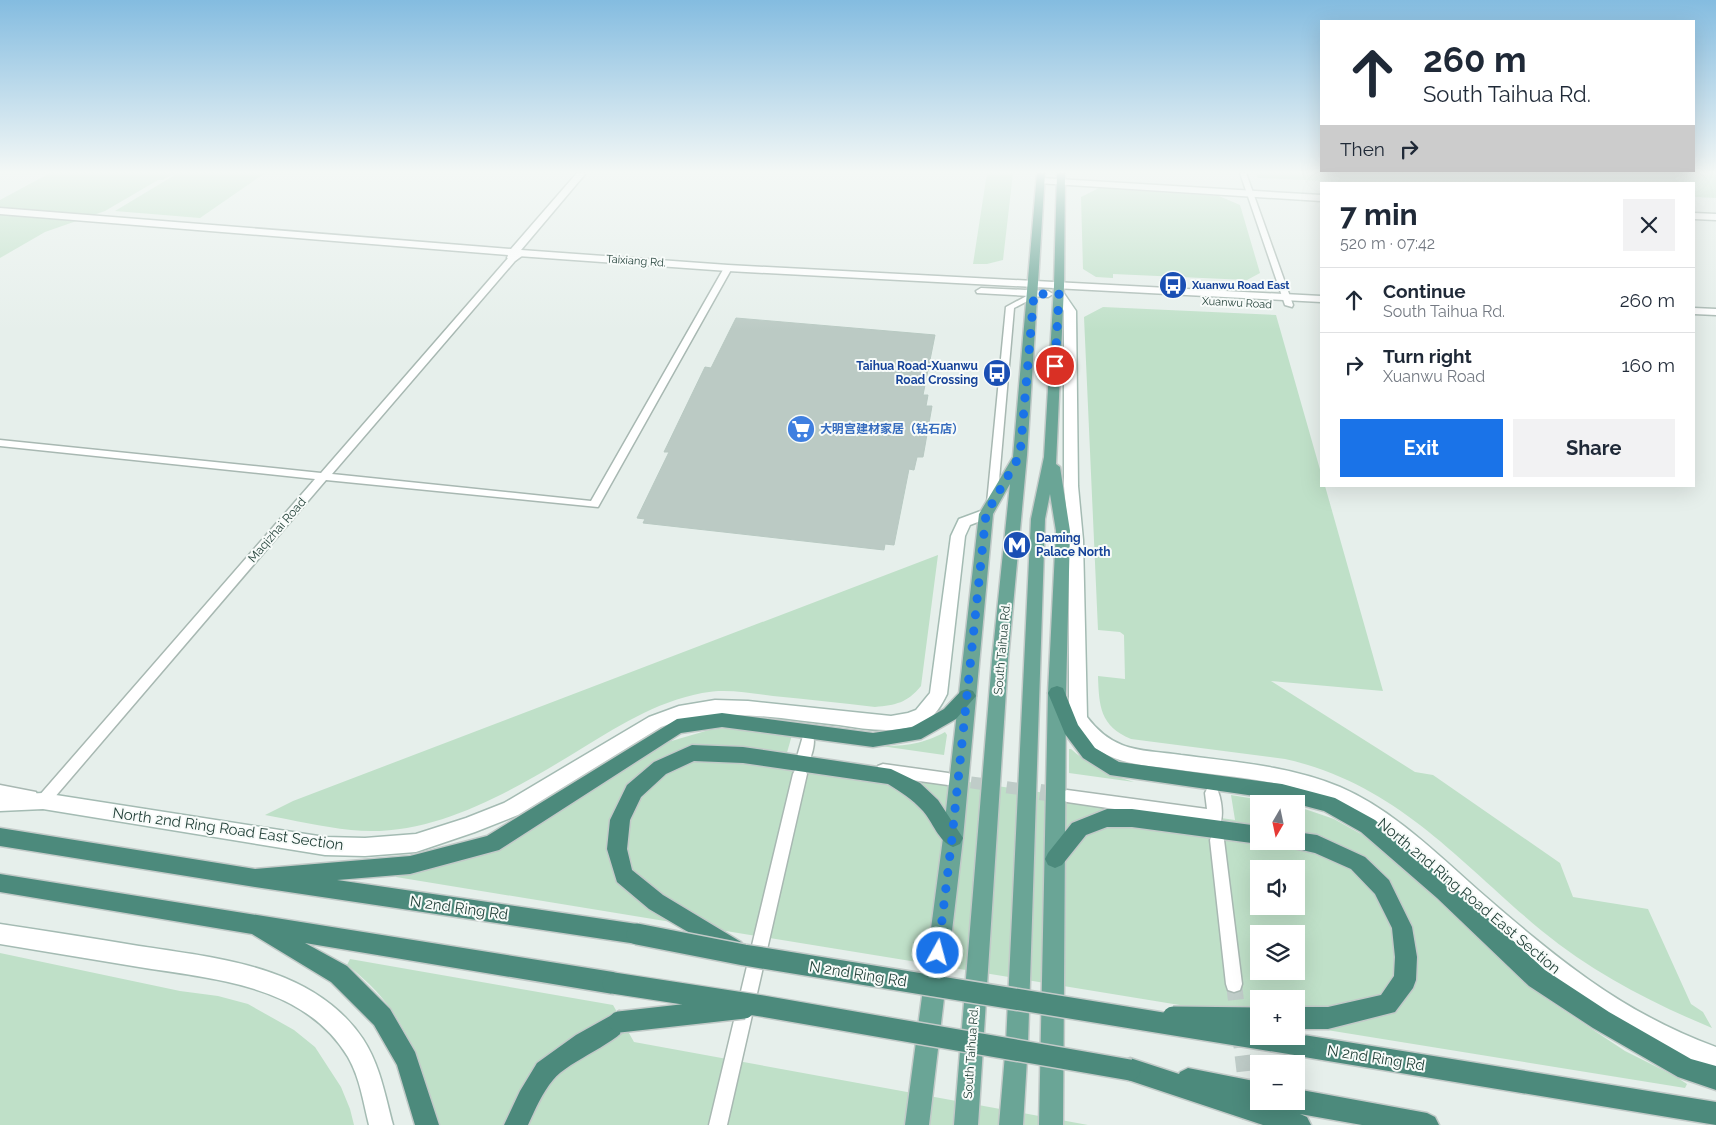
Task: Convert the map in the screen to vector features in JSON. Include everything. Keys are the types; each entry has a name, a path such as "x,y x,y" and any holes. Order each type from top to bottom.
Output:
{"highway":[{"path":"1057,693 1070,729 1089,753 1116,769 1282,792 1328,804 1360,822 1444,891 1537,978 1601,1020 1686,1069 1716,1078"},
{"path":"255,878 410,865 492,844 677,726 722,720 873,740 915,734 950,714 967,696"},
{"path":"744,955 656,902 624,875 617,849 620,820 634,792 660,768 692,753 743,755 891,777 913,789 931,806 952,838"},
{"path":"1055,859 1079,829 1107,818 1132,818 1250,834"},
{"name":"N 2nd Ring Rd","path":"0,837 255,878 637,934 744,955 1716,1114"},
{"path":"1305,842 1318,844 1358,863 1382,887 1402,927 1406,957 1405,980 1387,1004 1328,1018 1305,1018"},
{"path":"0,883 762,1006 1250,1092"},
{"path":"250,923 340,974 382,1017 407,1060 427,1125"},
{"path":"516,1125 528,1099 545,1071 584,1043 619,1022 762,1006"},
{"path":"1124,1017 1250,1018"},
{"path":"1130,1070 1299,1125"},
{"path":"1305,1103 1427,1125"}],"main road":[{"name":"South Taihua Rd.","path":"966,1125 1000,660 1020,455 1038,226"},
{"path":"1011,1125 1018,1033 1038,519 1051,457 1061,226"},
{"path":"917,1125 989,509 1020,455"},
{"path":"1051,457 1063,531 1057,693 1051,1125"}],"street":[{"name":"Taixiang Rd.","path":"105,226 516,255"},
{"name":"Taixiang Rd.","path":"170,226 726,272 1034,288"},
{"name":"Maqizhai Road","path":"516,255 540,226"},
{"name":"Maqizhai Road","path":"43,801 322,476 543,226"},
{"path":"1261,226 1288,301"},
{"path":"0,443 594,505 726,272"},
{"path":"989,509 1010,307 1034,288"},
{"name":"Xuanwu Road","path":"1034,288 1288,301 1320,299"},
{"name":"North 2nd Ring Road East Section","path":"1059,290 1070,311 1071,486 1076,540 1078,720 1091,736 1111,750 1132,756 1209,770 1283,777 1314,785 1347,800 1401,834 1564,977 1613,1010 1662,1036 1716,1058"},
{"name":"Xuanwu Road","path":"1288,301 1320,307"},
{"path":"1695,306 1716,307"},
{"path":"1695,311 1716,312"},
{"name":"North 2nd Ring Road East Section","path":"0,803 43,801 325,846 365,847 416,843 468,826 511,809 655,722 679,713 715,707 748,708 813,719 900,723 917,717 932,708 938,694 958,536 964,522 989,509"},
{"path":"718,1125 808,740"},
{"path":"802,764 948,779"},
{"path":"1068,796 1215,818 1212,792"},
{"path":"0,793 43,801"},
{"path":"1217,840 1234,984"},
{"path":"0,934 238,972 266,980 297,994 327,1016 349,1037 366,1067 381,1125"}],"green space":[{"path":"0,226 64,226 45,232 0,258"},
{"path":"979,226 1007,226 1003,260 987,264 973,264"},
{"path":"1082,226 1246,226 1260,273 1247,280 1113,274 1113,278 1096,277 1083,269"},
{"path":"1103,307 1276,315 1320,469 1320,487 1325,487 1383,691 1271,681 1415,772 1433,775 1560,863 1573,897 1648,909 1691,1004 1703,1012 1712,1028 1624,986 1602,974 1561,946 1511,905 1424,828 1393,806 1361,787 1325,771 1285,759 1131,739 1113,728 1103,714 1099,697 1098,676 1125,679 1124,635 1120,632 1098,630 1084,317"},
{"path":"938,555 921,686 906,700 901,702 875,707 738,691 702,693 652,709 497,797 440,820 411,827 381,831 340,829 265,815 293,801"},
{"path":"737,727 792,735 786,756 1235,820 1231,795 1250,798 1250,850 1305,850 1305,809 1334,819 1361,834 1389,856 1545,998 1625,1051 1687,1084 1685,1088 1305,1026 1305,990 1250,990 1250,1017 396,877 397,874 444,864 668,742 709,730"},
{"path":"945,732 947,735 944,755 881,746 914,744"},
{"path":"1069,749 1101,770 1134,782 1069,773"},
{"path":"0,953 180,991 218,996 248,1004 294,1030 315,1047 341,1087 354,1125 0,1125"},
{"path":"350,959 613,1005 634,1042 1088,1125 436,1125 422,1077 407,1036 384,1000 368,982 347,965"}],"building":[{"name":"大明宫建材家居（钻石店）","path":"736,318 935,335 923,395 928,395 926,406 932,406 923,457 917,457 914,470 909,469 894,545 885,544 884,550 643,523 645,519 637,518 669,452 664,452 705,367 711,368"}],"tunnel":[{"path":"953,780 1049,793"},
{"path":"1040,792 1061,795"},
{"path":"1234,984 1251,1125"}],"place":[{"name":"Xuanwu Road East","path":"1173,285"},
{"name":"Taihua Road-Xuanwu Road Crossing","path":"997,373"},
{"name":"大明宫建材家居（钻石店）","path":"801,429"},
{"name":"Daming Palace North","path":"1017,545"}],"route":[{"path":"938,953 986,514 1020,455 1034,294 1059,294 1055,366"}]}
